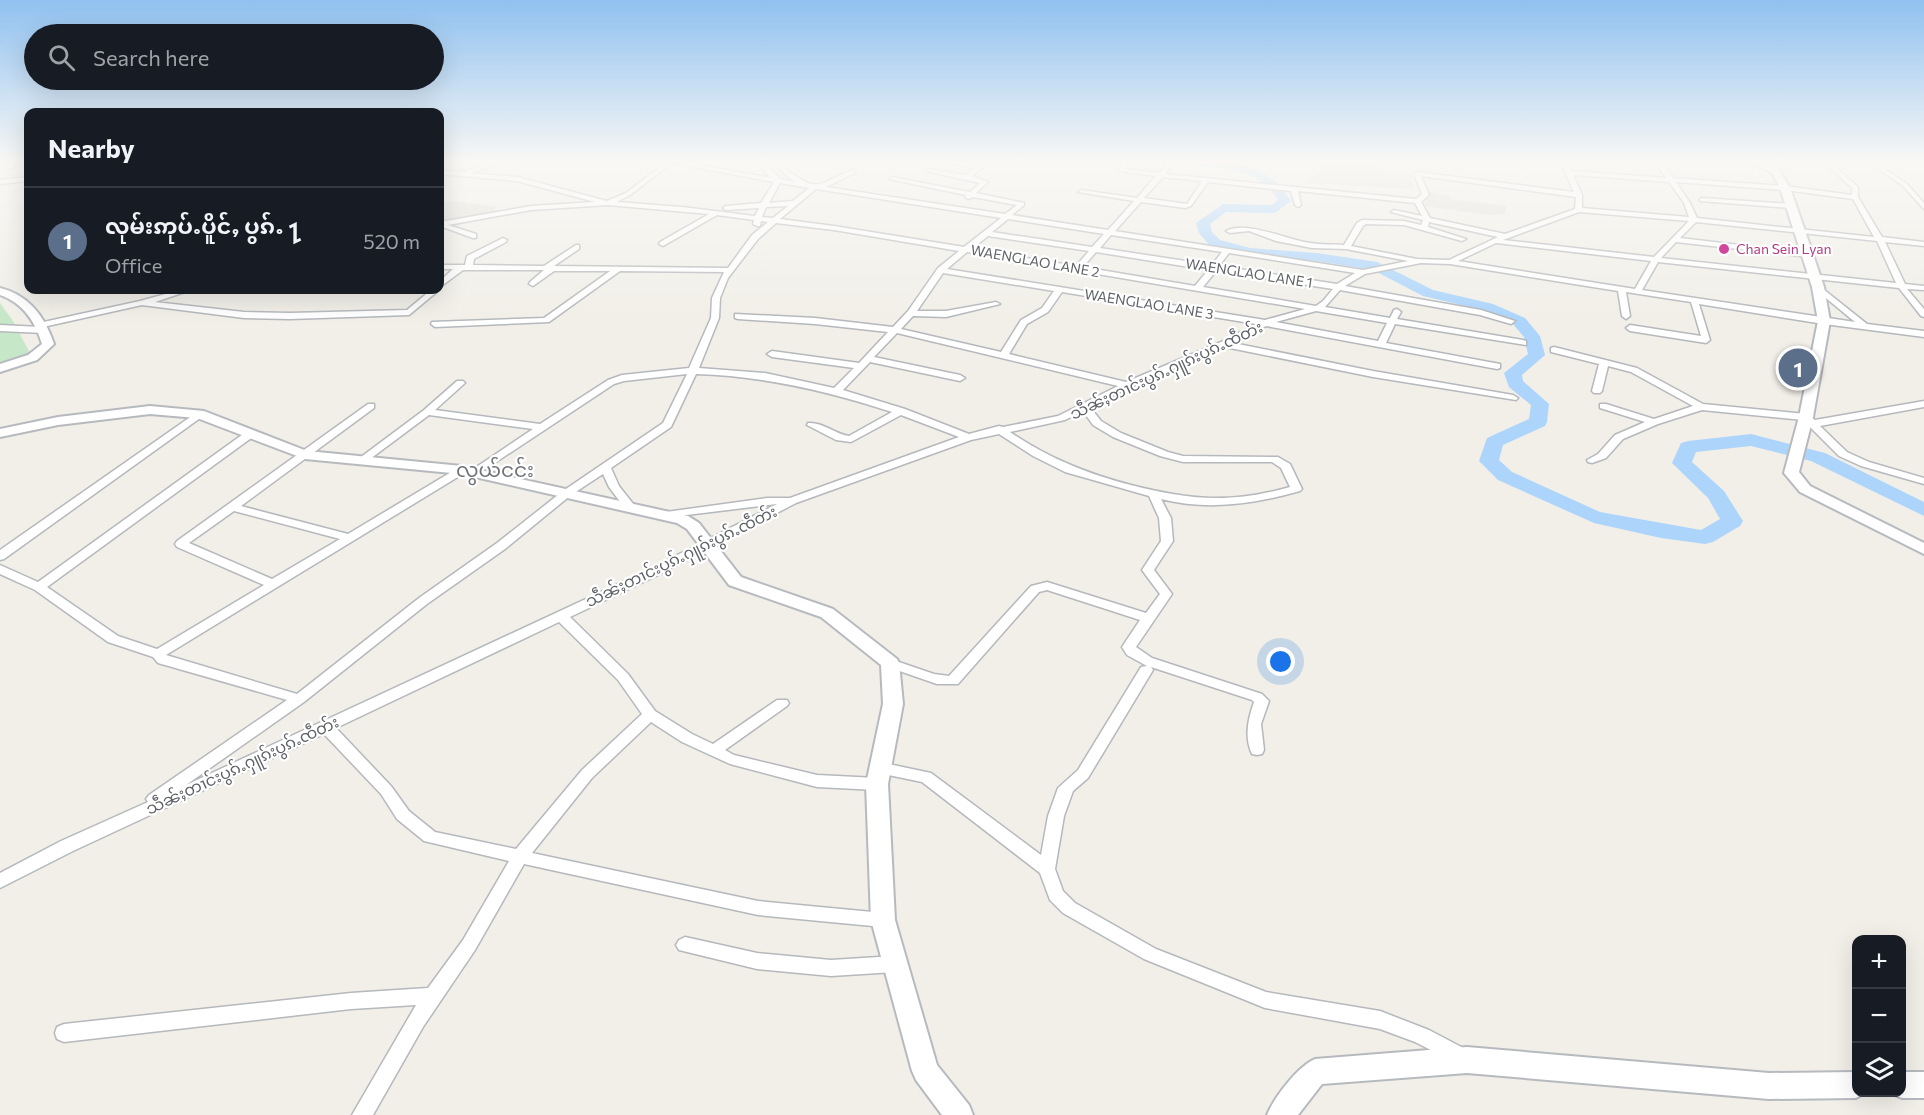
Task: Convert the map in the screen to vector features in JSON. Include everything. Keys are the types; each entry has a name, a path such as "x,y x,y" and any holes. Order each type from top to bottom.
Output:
{"street":[{"path":"444,223 503,213"},
{"path":"663,244 716,213"},
{"name":"WAENGLAO LANE 2","path":"716,213 966,249 1318,308 1395,316 1523,343"},
{"path":"755,237 753,232 760,213"},
{"path":"129,817 299,699 423,601 501,546 567,493 667,425 715,318 716,298 724,278 755,237 785,213"},
{"path":"980,213 1368,271"},
{"path":"837,391 911,313 941,270 1012,213"},
{"path":"1078,268 1127,213"},
{"path":"1400,213 1505,236"},
{"path":"1424,213 1427,218 1424,228"},
{"path":"1450,262 1505,236 1569,213"},
{"path":"1613,213 1924,244"},
{"path":"1691,213 1694,220"},
{"path":"1794,213 1816,282 1824,321 1809,420 1798,444 1791,473 1805,489 1924,549"},
{"path":"1864,213 1905,293 1924,314"},
{"path":"1637,292 1656,259 1694,220"},
{"path":"1346,247 1360,225 1365,222 1404,222 1462,239"},
{"path":"444,226 473,236"},
{"path":"1230,231 1250,229 1279,240 1312,246 1346,247 1421,261 1450,262 1824,321 1924,334"},
{"name":"WAENGLAO LANE 1","path":"985,233 1338,287 1481,313 1511,321"},
{"path":"444,282 465,266 470,258 503,240"},
{"path":"1676,240 1808,255"},
{"path":"1496,241 1656,259 1816,282 1924,288"},
{"path":"532,284 576,247"},
{"path":"1198,288 1227,250"},
{"path":"1318,308 1326,303 1338,287 1368,271 1421,261"},
{"path":"444,267 731,270"},
{"path":"435,324 546,320 618,270"},
{"name":"WAENGLAO LANE 3","path":"941,270 1265,323 1497,366"},
{"path":"1816,282 1864,326"},
{"path":"1004,355 1024,322 1045,310 1059,290"},
{"path":"1622,290 1626,316"},
{"path":"0,291 22,300 43,327 48,344 45,350 26,361 0,368"},
{"path":"0,328 43,327 173,294"},
{"path":"142,303 244,315 410,312 430,294"},
{"path":"1630,328 1707,340 1694,300"},
{"path":"911,313 946,314 996,304"},
{"name":"သဵၼ်ႈတၢင်းပွၵ်ႉႁူၵ်းပွၵ်ႉၸဵတ်း","path":"0,881 129,817 326,727 707,545 792,501 968,437 1061,418 1127,384 1224,344 1265,323 1318,308"},
{"path":"738,316 815,321 896,330 1127,384"},
{"path":"1380,345 1395,316"},
{"path":"1224,344 1373,374 1513,398"},
{"path":"1554,350 1634,370 1701,407 1809,420 1924,404"},
{"path":"772,354 866,363 960,378"},
{"path":"1596,391 1604,362"},
{"path":"158,654 350,538 468,471 611,382 622,378 693,371 784,379 837,391 902,411 968,437"},
{"path":"362,460 427,412 460,384"},
{"path":"274,585 181,544 371,406"},
{"path":"1603,406 1654,422"},
{"path":"999,429 1041,457 1066,468 1090,478 1153,494 1200,503 1233,502 1263,499 1296,489 1286,466 1274,459 1183,459 1164,454 1117,435 1097,423 1085,407"},
{"path":"1592,460 1602,456 1619,437 1654,422 1701,407"},
{"path":"812,424 840,438 851,439 902,411"},
{"path":"0,433 58,421 138,412 199,414 305,455 468,471 670,514 693,526 735,581 826,613 890,663 927,677 953,681 1041,586 1055,588 1148,618"},
{"path":"427,412 540,427"},
{"path":"0,556 199,414"},
{"path":"1809,420 1843,454 1865,464 1924,481"},
{"path":"39,587 250,434"},
{"path":"605,466 614,488 628,506"},
{"path":"1153,494 1165,518 1167,541 1148,570 1150,576 1163,586 1166,594 1129,647 1132,652 1147,661 1240,691 1262,701 1254,724 1257,750"},
{"path":"670,514 767,501 792,501"},
{"path":"233,507 350,538"},
{"path":"0,569 39,587 113,639 158,654 163,660 299,699"},
{"path":"560,615 624,677 650,715 714,751 730,759 817,781 878,776 926,777 1047,869"},
{"path":"890,663 893,704 878,776 883,920 925,1071 959,1115"},
{"path":"1146,670 1083,774 1066,788 1056,816 1047,869 1056,895 1069,908 1150,954 1265,1000 1380,1020 1422,1036 1467,1060"},
{"path":"714,751 782,703"},
{"path":"362,1115 432,996 469,945 520,856 587,774 650,715"},
{"path":"326,727 386,790 403,815 430,837 758,908 883,920"},
{"path":"685,945 758,961 831,968 895,964"},
{"path":"64,1033 351,1001 432,996"},
{"path":"1281,1115 1315,1072 1467,1060 1769,1086 1852,1086"},
{"path":"1906,1085 1924,1085"}],"shaded area":[{"path":"444,213 494,213 444,225"},
{"path":"1474,213 1505,213 1505,214"}],"green space":[{"path":"0,303 13,321 32,357 0,370"}],"waterway":[{"path":"1216,213 1203,223 1206,233 1215,243 1250,252 1317,257 1377,266 1428,293 1487,307 1519,321 1532,336 1537,355 1513,373 1515,383 1540,404 1538,422 1494,442 1489,461 1505,476 1594,517 1661,531 1705,537 1732,521 1717,495 1682,463 1688,447 1751,440 1818,457 1924,510"}],"place":[{"name":"Chan Sein Lyan","path":"1724,249"},
{"name":"လုမ်းဢုပ်ႉပိူင်ႇ ပွၵ်ႉ ႑","path":"1798,368"}],"district":[{"name":"လွယ်ငင်း","path":"495,470"}]}
